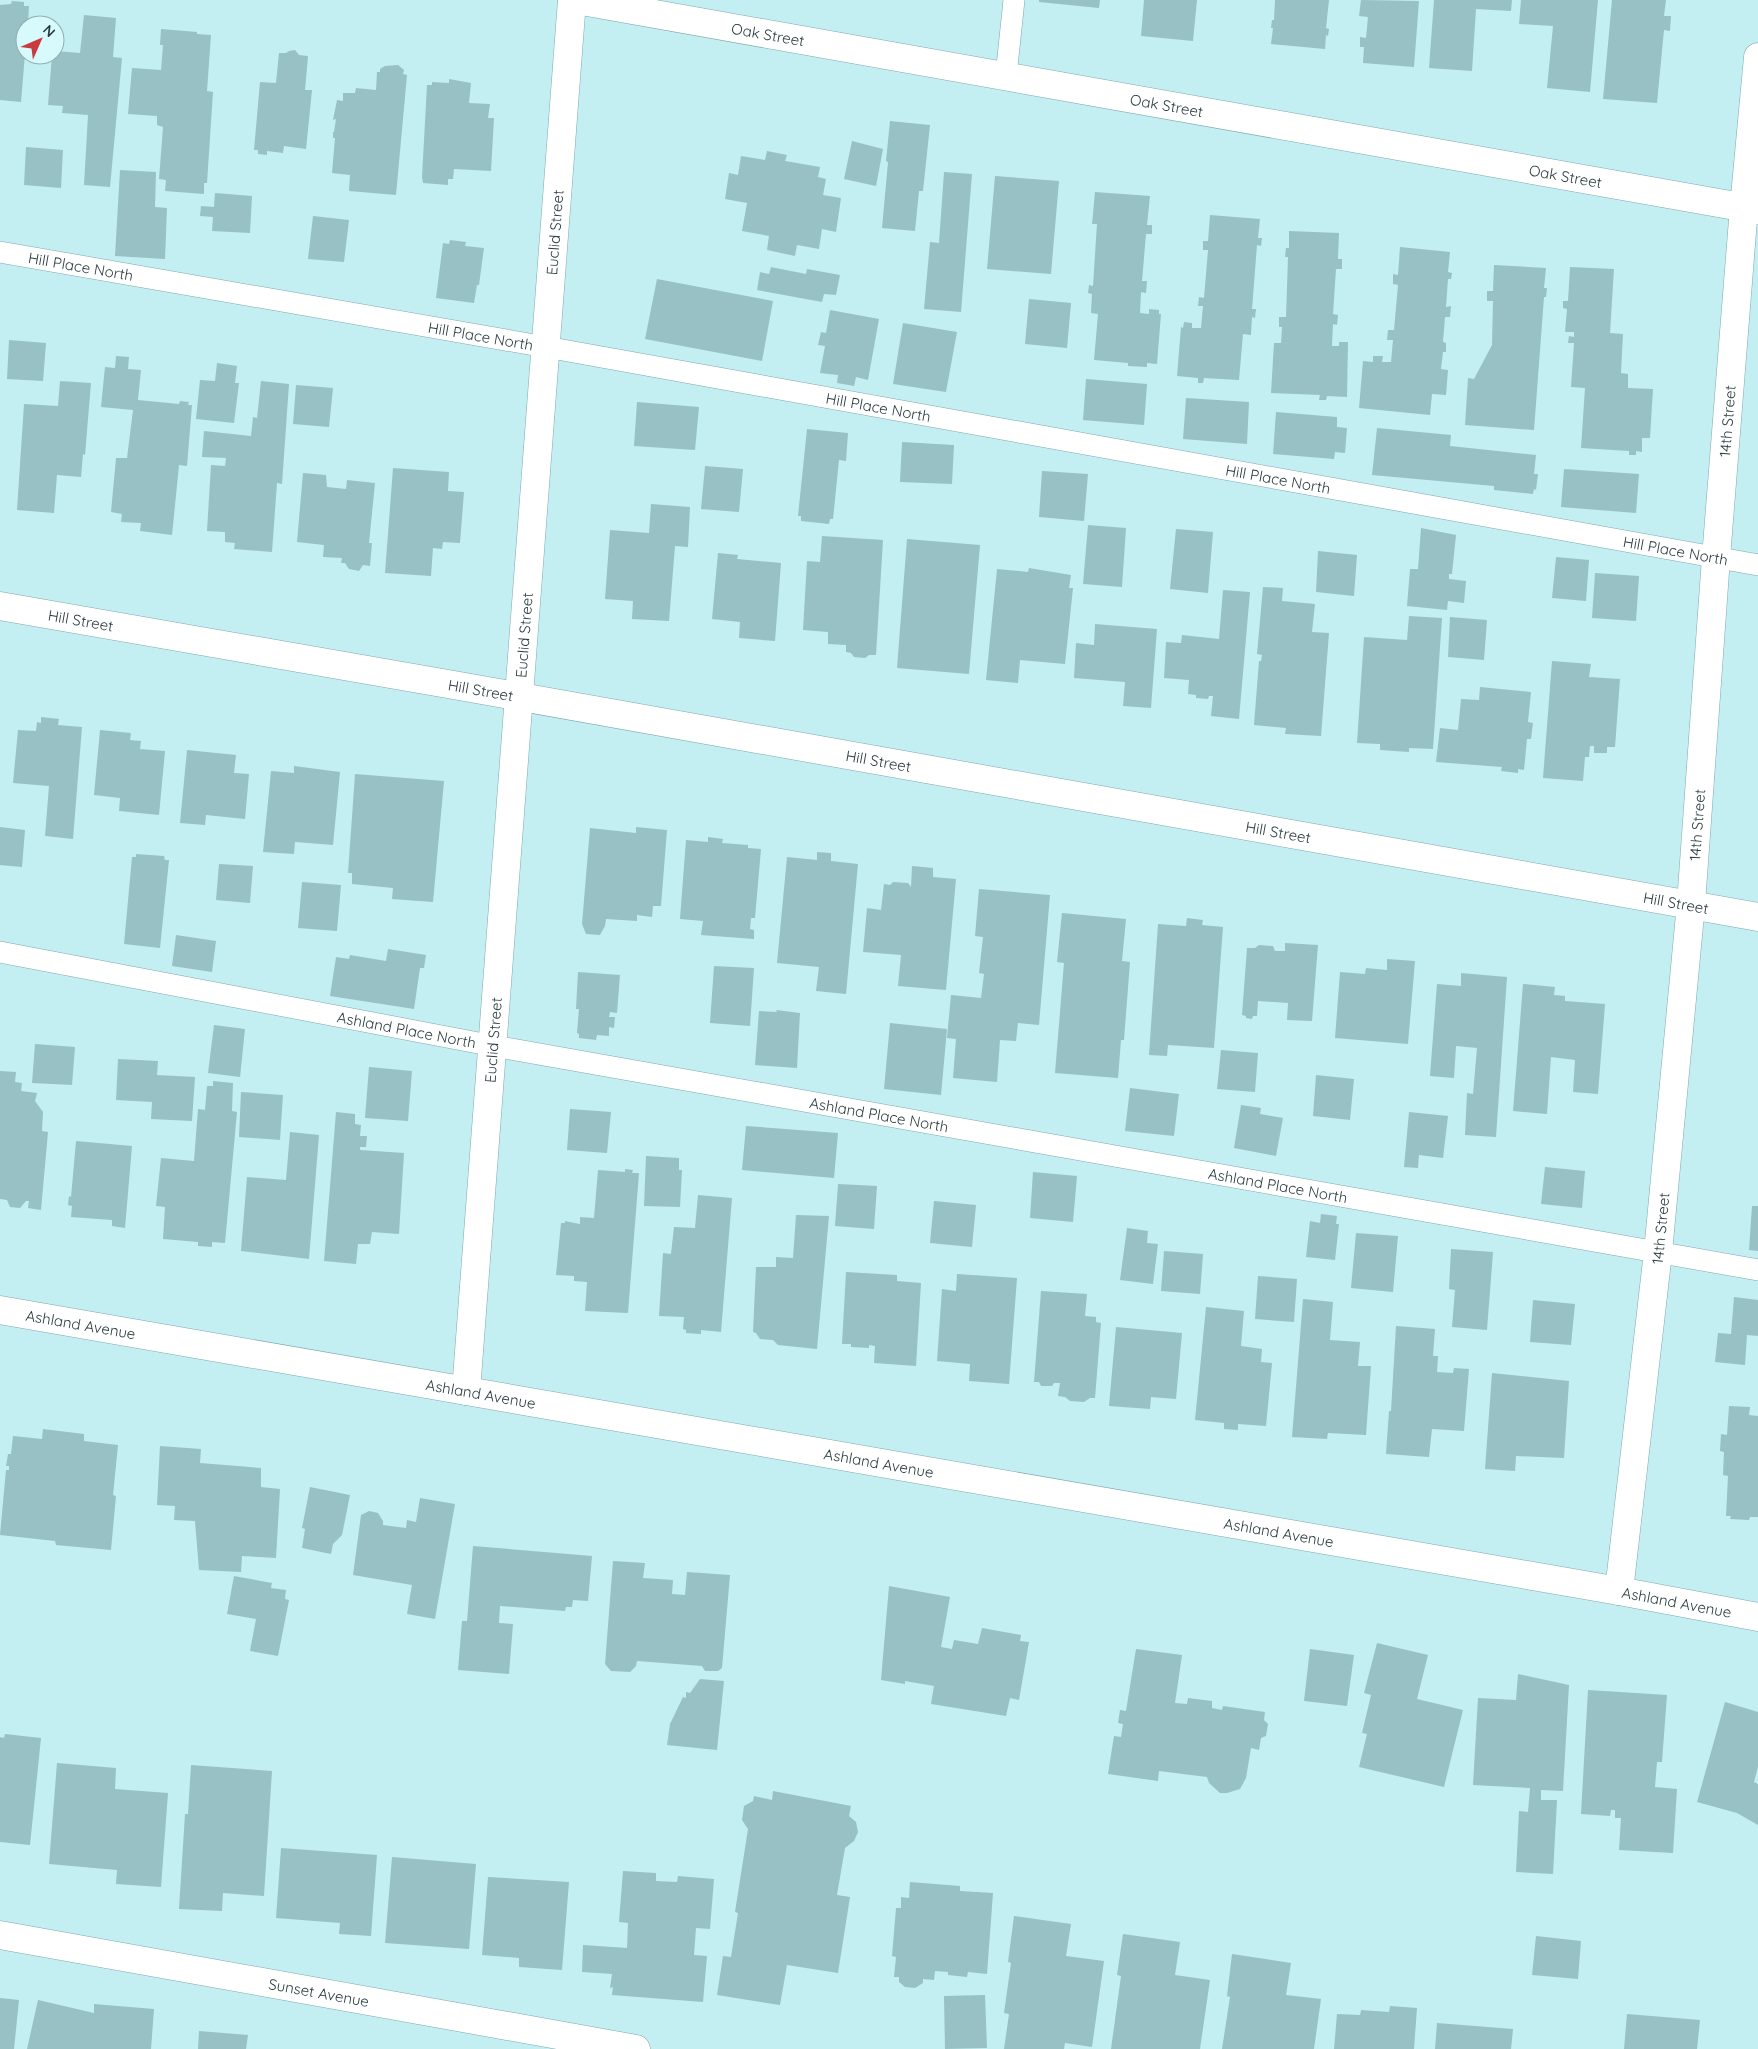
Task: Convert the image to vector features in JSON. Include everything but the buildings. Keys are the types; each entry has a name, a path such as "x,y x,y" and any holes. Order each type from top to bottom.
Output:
{"street":[{"name":"Euclid Street","path":"466,1391 494,1046 572,0"},
{"name":"Oak Street","path":"576,0 1751,208"},
{"name":"14th Street","path":"1620,1591 1658,1252 1691,904 1716,558 1751,208 1758,57"},
{"name":"Hill Street","path":"0,606 520,696 1758,916"},
{"name":"Ashland Avenue","path":"0,1310 1620,1591 1758,1617"},
{"name":"Sunset Avenue","path":"0,1935 636,2049"}],"lane":[{"path":"1006,76 1014,0"},
{"name":"Hill Place North","path":"0,252 1758,566"},
{"name":"Ashland Place North","path":"0,952 494,1046 1758,1270"}]}
